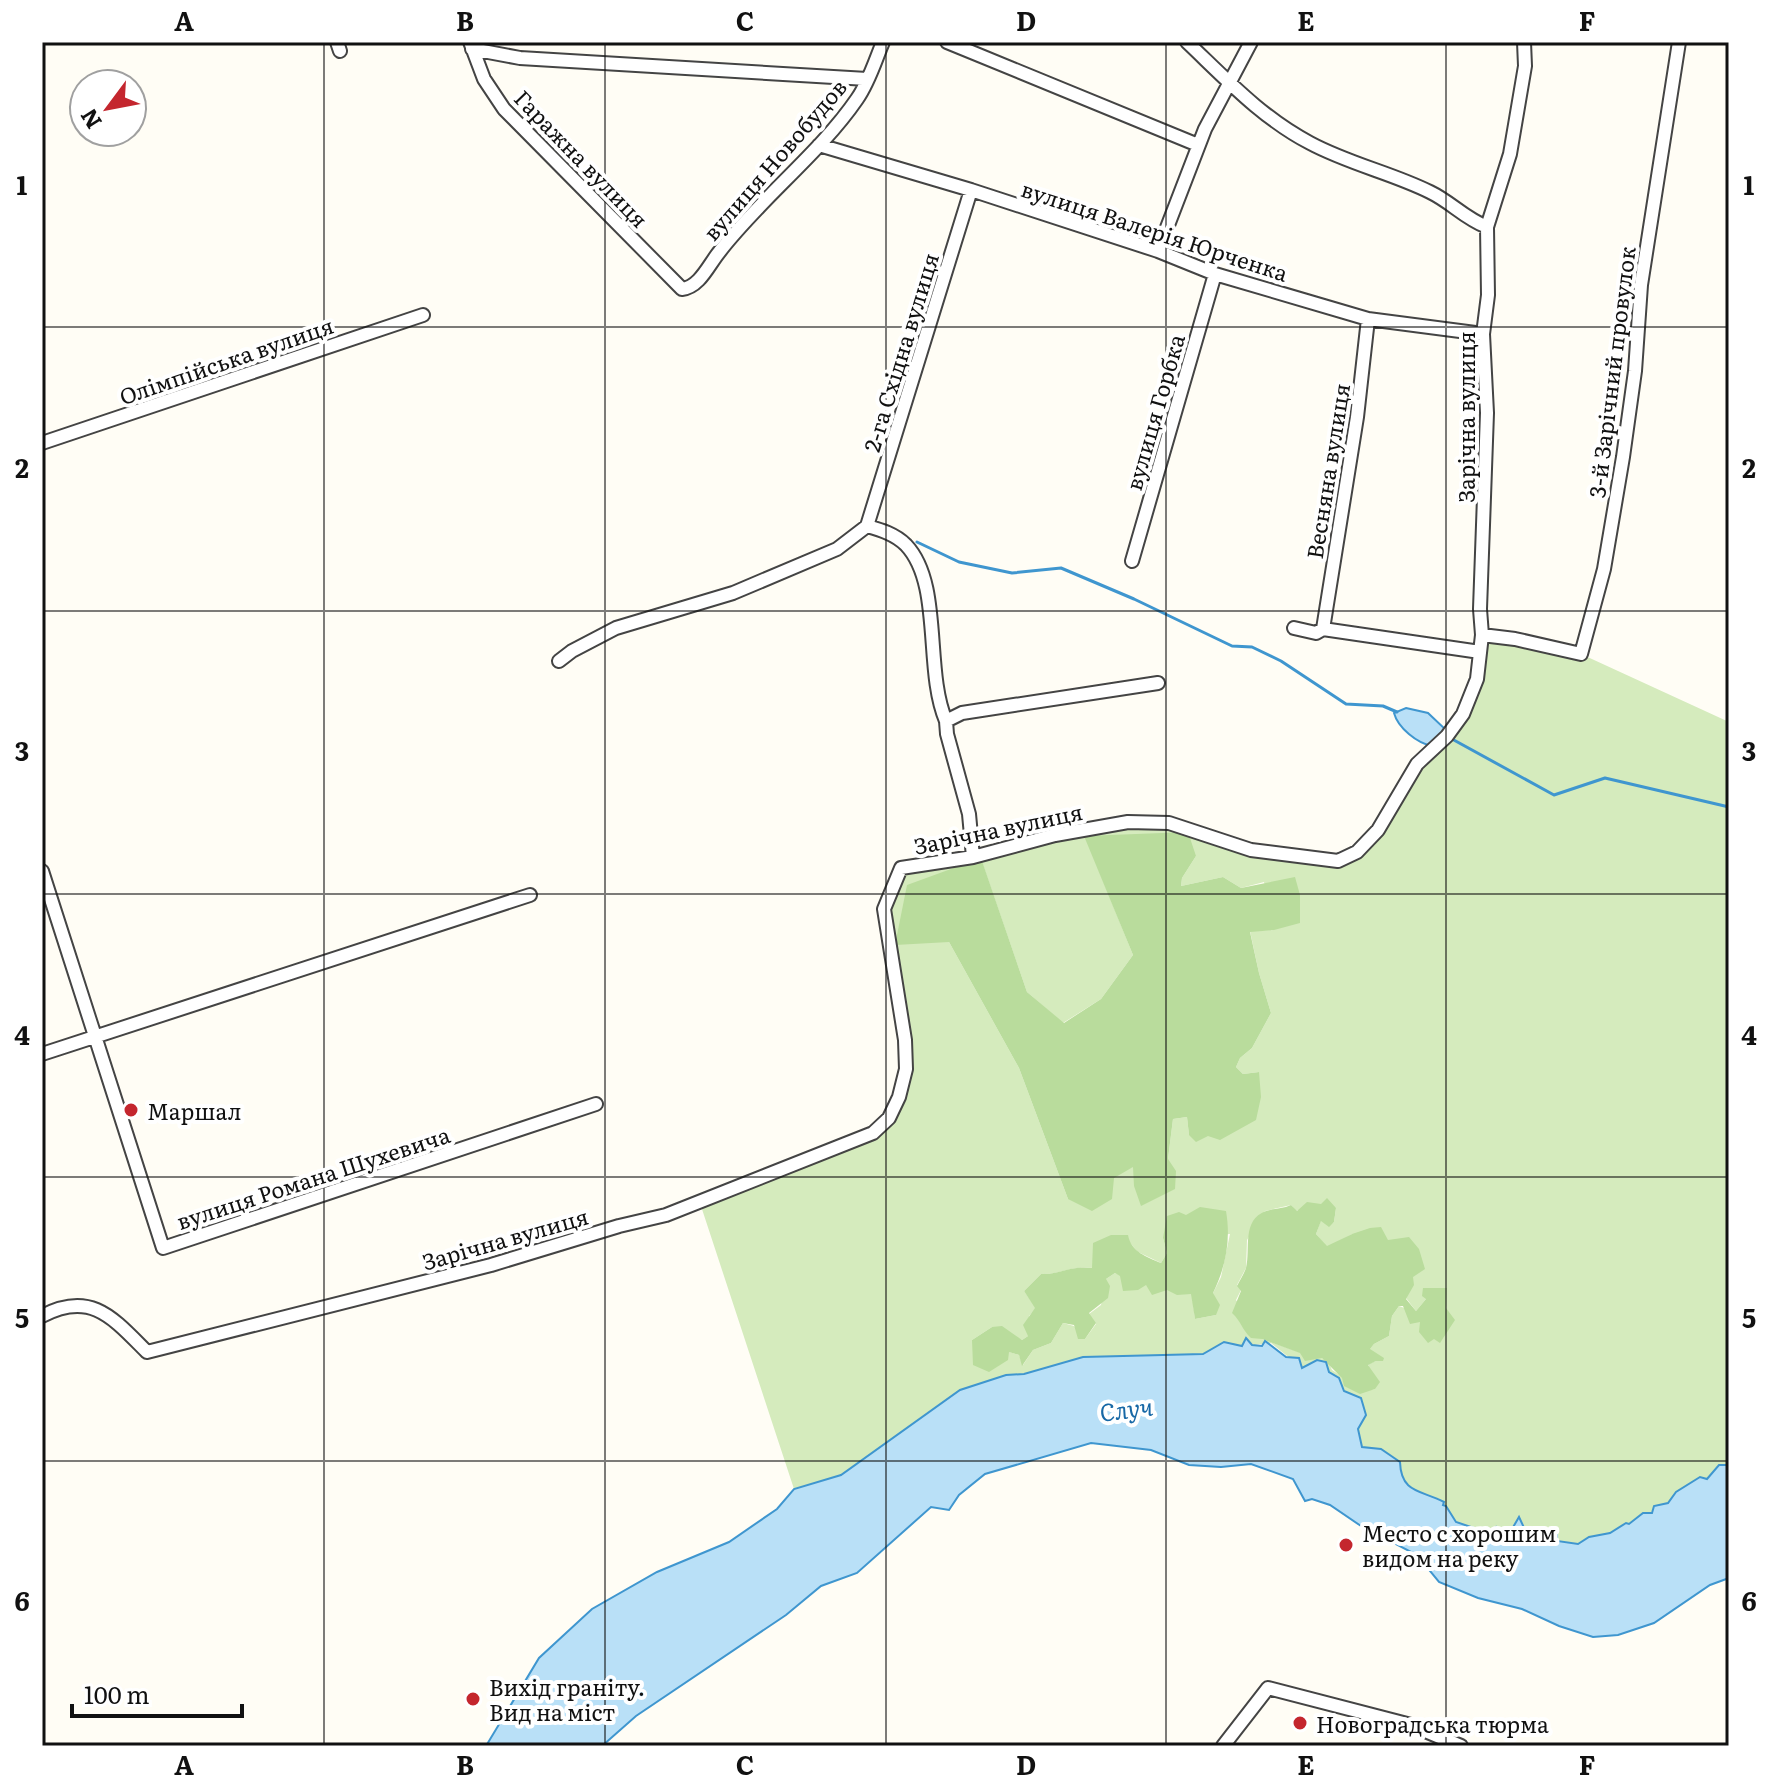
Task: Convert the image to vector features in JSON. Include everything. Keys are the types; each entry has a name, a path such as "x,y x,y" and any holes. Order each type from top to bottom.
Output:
{"street":[{"name":"вулиця Новобудов","path":"682,289 690,288 699,280 721,248 847,113 867,79 883,42"},
{"path":"947,42 1198,145"},
{"path":"1187,42 1278,125 1365,168 1432,192 1470,221 1487,227"},
{"path":"1158,251 1198,145 1251,42"},
{"name":"Зарічна вулиця","path":"42,1316 59,1307 85,1304 109,1316 147,1352 487,1266 619,1226 634,1225 873,1133 889,1118 899,1097 906,1069 905,1040 884,909 901,868 973,857 1055,835 1128,822 1169,823 1251,850 1338,861 1357,852 1378,830 1417,764 1447,736 1463,714 1477,679 1482,635 1480,609 1487,413 1483,334 1488,295 1487,227 1510,154 1525,66 1524,42"},
{"name":"3-й Зарічний провулок","path":"1482,635 1581,654 1604,569 1623,457 1635,371 1641,285 1679,42"},
{"path":"471,46 520,58 867,79"},
{"name":"Гаражна вулиця","path":"471,46 484,79 504,109 682,289"},
{"name":"вулиця Валерія Юрченка","path":"819,145 971,190 1158,251 1215,274 1368,319 1483,334"},
{"name":"2-га Східна вулиця","path":"867,526 971,190"},
{"name":"вулиця Горбка","path":"1132,561 1215,274"},
{"name":"Олімпійська вулиця","path":"42,443 423,315"},
{"name":"Весняна вулиця","path":"1323,629 1357,417 1368,319"},
{"path":"559,661 616,628 733,593 837,549 867,526 886,531 906,545 918,564 927,589 935,683 969,814 973,857"},
{"path":"1294,628 1316,633 1323,629 1480,652"},
{"path":"946,721 962,713 1158,683"},
{"name":"вулиця Романа Шухевича","path":"42,871 163,1248 596,1104"},
{"path":"42,1054 530,895"},
{"path":"1223,1746 1268,1688 1411,1725 1461,1746"}],"green space":[{"path":"1482,635 1581,654 1729,722 1729,1465 1719,1465 1707,1479 1700,1477 1676,1492 1668,1503 1610,1533 1589,1537 1578,1544 1525,1539 1526,1532 1521,1523 1516,1530 1518,1536 1508,1539 1456,1522 1439,1499 1420,1493 1407,1484 1381,1449 1362,1448 1344,1391 1317,1360 1302,1368 1271,1343 1236,1347 1224,1342 1203,1354 1083,1357 1024,1374 1006,1375 899,1435 841,1475 794,1489 699,1200 873,1133 889,1118 906,1069 884,909 901,868 1128,822 1212,836 1316,860 1357,852 1417,764 1463,714","holes":["1085,836 1196,856 1182,878 1181,886 1223,877 1241,888 1264,882 1274,930 1250,931 1271,1013 1252,1048 1240,1058 1236,1067 1243,1074 1259,1072 1189,1135 1187,1117 1173,1119 1168,1159 1134,1166 1068,1199 1019,1068 949,942 981,859 1027,992 1063,1023 1101,999 1133,955","1321,1204 1336,1208 1334,1222 1329,1226 1321,1220 1316,1234 1327,1247 1352,1234 1388,1240 1409,1291 1406,1298 1416,1311 1426,1299 1429,1288 1447,1288 1443,1338 1434,1339 1414,1315 1399,1306 1392,1316 1389,1336 1369,1350 1376,1361 1368,1364 1375,1389 1365,1391 1332,1370 1328,1361 1322,1358 1262,1339 1236,1300 1241,1290 1237,1285 1246,1268 1247,1240 1265,1211 1291,1205 1296,1211","1230,1234 1221,1277 1213,1293 1216,1315 1195,1319 1192,1294 1146,1285 1115,1273 1106,1279 1101,1305 1089,1314 1096,1324 1085,1339 1074,1326 1063,1323 1051,1343 1033,1350 1023,1365 1019,1355 972,1340 992,1327 1022,1340 1028,1336 1029,1316 1036,1308 1024,1291 1041,1274 1093,1268 1130,1243 1138,1252 1161,1263 1167,1253 1163,1238"]},
{"path":"1188,832 1196,856 1182,878 1181,886 1223,877 1241,888 1295,877 1300,895 1300,923 1250,932 1271,1013 1252,1048 1240,1058 1236,1067 1243,1074 1259,1072 1261,1097 1256,1120 1220,1140 1208,1136 1196,1142 1189,1135 1187,1117 1173,1119 1168,1159 1176,1171 1175,1189 1141,1206 1134,1186 1133,1167 1114,1178 1112,1199 1092,1211 1068,1199 1019,1068 949,942 895,945 907,885 981,858 1027,992 1064,1023 1101,999 1133,955 1084,836"},
{"path":"1327,1198 1336,1208 1334,1222 1329,1227 1321,1221 1316,1234 1327,1246 1370,1228 1381,1227 1388,1240 1409,1237 1419,1249 1425,1269 1413,1277 1414,1285 1406,1299 1416,1311 1426,1299 1422,1296 1423,1288 1447,1288 1446,1308 1455,1320 1440,1343 1434,1339 1428,1343 1419,1332 1420,1322 1410,1324 1403,1306 1399,1306 1392,1316 1389,1336 1370,1349 1384,1358 1368,1365 1380,1382 1375,1389 1360,1394 1344,1386 1342,1378 1322,1358 1305,1361 1300,1353 1251,1338 1232,1313 1241,1291 1237,1286 1246,1268 1248,1236 1253,1221 1266,1211 1291,1205 1297,1211 1307,1202 1321,1204"},
{"path":"1200,1207 1226,1211 1226,1253 1213,1293 1220,1305 1216,1315 1195,1319 1191,1294 1177,1295 1167,1290 1152,1295 1146,1285 1138,1290 1123,1291 1120,1276 1115,1273 1106,1279 1110,1286 1108,1298 1089,1313 1096,1323 1085,1339 1078,1339 1074,1325 1063,1323 1051,1343 1033,1350 1022,1366 1019,1355 1009,1352 1008,1360 989,1372 973,1365 972,1340 992,1327 1002,1326 1022,1340 1028,1336 1023,1325 1035,1308 1024,1291 1041,1274 1092,1268 1093,1243 1111,1235 1128,1235 1136,1250 1161,1263 1167,1253 1163,1238 1167,1216 1179,1212 1186,1215"}],"water":[{"path":"1406,708 1428,713 1445,729 1432,746 1414,738 1400,724 1394,713"},
{"name":"Случ","path":"1246,1338 1252,1345 1262,1346 1265,1341 1286,1357 1299,1358 1302,1368 1317,1360 1326,1362 1329,1372 1339,1378 1344,1391 1361,1398 1366,1415 1358,1429 1362,1447 1381,1449 1400,1462 1404,1480 1409,1486 1444,1502 1443,1505 1456,1522 1489,1533 1496,1527 1503,1538 1518,1536 1512,1529 1519,1517 1526,1532 1525,1539 1530,1541 1537,1536 1550,1543 1557,1536 1557,1541 1578,1544 1589,1537 1610,1533 1629,1524 1643,1513 1652,1513 1654,1506 1668,1503 1676,1492 1700,1477 1707,1479 1719,1465 1729,1465 1729,1578 1710,1585 1654,1623 1618,1635 1593,1637 1522,1609 1478,1598 1439,1582 1417,1555 1361,1526 1330,1505 1312,1499 1305,1501 1293,1479 1251,1464 1221,1467 1189,1465 1151,1450 1091,1443 985,1474 959,1495 949,1510 931,1507 857,1573 821,1586 786,1615 636,1716 602,1746 486,1746 539,1658 592,1609 657,1572 729,1542 777,1509 794,1489 841,1475 960,1390 1006,1375 1024,1374 1083,1357 1203,1354 1224,1342 1242,1346"}],"waterway":[{"path":"917,542 959,562 1012,573 1061,568 1232,646 1252,647 1281,661 1346,704 1383,706 1397,712"},
{"path":"1452,739 1554,795 1605,778 1729,807"}],"place":[{"name":"Маршал","path":"131,1110"},
{"name":"Место с хорошим видом на реку","path":"1346,1545"},
{"name":"Вихід граніту. Вид на міст","path":"473,1699"},
{"name":"Новоградська тюрма","path":"1300,1723"}]}
